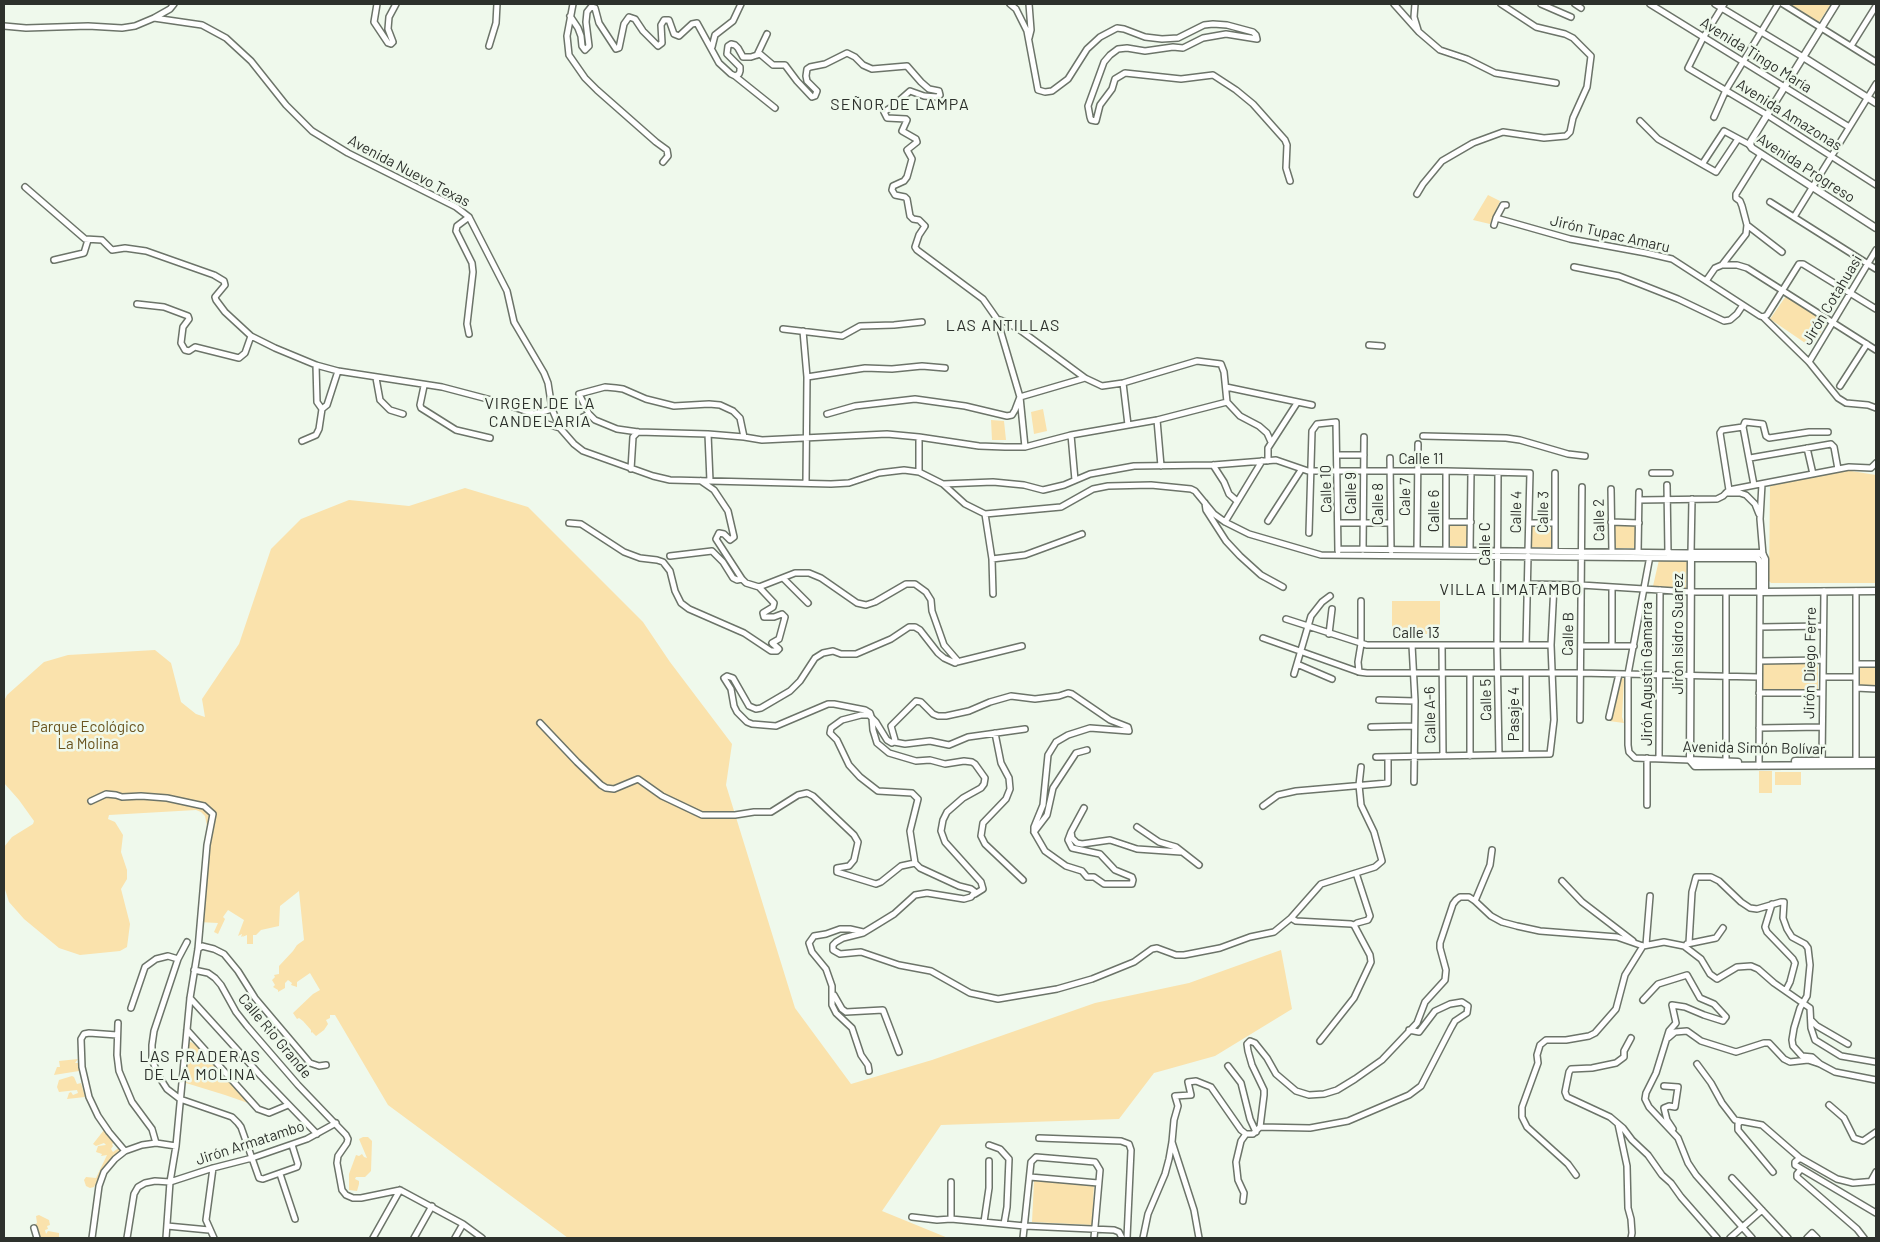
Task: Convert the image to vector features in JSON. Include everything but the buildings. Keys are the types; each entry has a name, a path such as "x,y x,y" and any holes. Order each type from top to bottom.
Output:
{"street":[{"path":"4,26 26,28 88,26 122,28 135,26 154,18 174,4"},
{"path":"377,4 374,22 388,43 391,44 388,29 389,17 396,4"},
{"path":"489,46 496,23 497,4"},
{"path":"574,4 567,36 569,55 585,78 597,90 667,150 668,156 663,162"},
{"path":"712,47 714,35 732,21 741,4"},
{"path":"1010,4 1016,9 1022,20 1028,39 1038,90 1045,92 1052,91 1068,79 1086,49 1100,37 1117,28 1145,37 1162,38 1178,38 1204,25 1213,24 1253,32 1256,35 1256,39 1226,34 1203,38 1183,48 1173,47 1145,52 1127,48 1118,50 1104,62 1088,106 1090,117 1091,120 1096,121 1100,105 1112,89 1115,79 1125,73 1181,79 1213,75 1253,104 1285,140 1287,145 1286,168 1290,181"},
{"path":"1028,39 1031,30 1029,4"},
{"path":"1394,4 1419,32 1440,50 1468,59 1495,73 1556,83"},
{"path":"1416,4 1414,17 1419,32"},
{"path":"1417,194 1442,161 1473,143 1503,132 1544,138 1566,136 1570,132 1573,118 1587,87 1591,56 1573,38 1536,26 1501,4"},
{"path":"1541,4 1571,17"},
{"path":"1575,4 1581,8"},
{"name":"Avenida Tingo María","path":"1650,4 1849,127"},
{"path":"1715,4 1723,6 1761,32 1876,103"},
{"path":"1714,117 1726,90 1778,4"},
{"path":"1783,4 1876,61"},
{"path":"1750,145 1836,4"},
{"path":"570,16 581,36 583,48 587,49 589,46 586,22 589,8 594,5 599,23 616,49 619,48 626,19 630,17 635,19 643,31 658,46 662,43 661,25 664,20 669,20 674,34 679,36 692,24 697,23 712,47 719,63 775,108"},
{"path":"1703,38 1723,6"},
{"path":"1851,46 1876,6"},
{"name":"Avenida Nuevo Texas","path":"154,18 202,25 226,38 251,61 286,105 312,131 348,153 456,207 469,217 478,231 507,291 514,322 544,373 548,383 552,409 560,428"},
{"path":"758,55 767,34"},
{"name":"Avenida Amazonas","path":"1703,38 1688,68 1767,115 1876,185"},
{"path":"734,76 739,74 740,67 726,54 728,46 735,44 743,57 763,55 773,65 785,65 796,81 812,97 815,96 817,91 807,81 806,69 826,64 847,53 855,57 862,65 872,69 884,69 901,65 907,66 929,89 939,91 940,95 937,97 907,92 884,112 887,118 906,118 907,120 902,131 916,139 917,142 906,150 912,159 908,177 893,186 892,190 895,195 904,197 907,200 910,216 913,219 919,220 925,226 917,241 915,247 917,250 983,299 997,319 1020,397 1025,446"},
{"path":"1794,217 1876,84"},
{"path":"1640,121 1658,139 1717,171 1738,139"},
{"name":"Avenida Progreso","path":"1703,164 1725,131 1750,145 1876,228"},
{"path":"1706,281 1716,268 1722,265 1746,234 1747,225 1736,194 1761,154"},
{"path":"25,188 77,234 88,240 102,240 112,250 125,248 146,252 219,278 225,284 216,296 216,300 225,312 251,336 316,365 376,378 442,387 534,414 547,424 560,428 583,451 631,469 670,480 831,484 849,483 891,471 920,472 943,484 965,504 985,514 1061,507 1094,489 1108,486 1151,485 1191,489 1225,522 1250,534 1315,554 1363,550 1470,550 1498,553"},
{"path":"1770,202 1876,269"},
{"path":"1494,226 1496,218 1503,206 1506,205"},
{"path":"469,217 457,226 456,231 472,263 473,272 467,324 469,334"},
{"name":"Jirón Tupac Amaru","path":"1496,218 1570,239 1666,258 1760,316 1763,316 1809,362 1838,398 1846,403 1868,405 1876,408"},
{"path":"1747,225 1782,252"},
{"path":"54,260 84,253 88,240"},
{"name":"Jirón Cotahuasi","path":"1809,362 1876,250"},
{"path":"1763,316 1767,315 1799,264 1803,264 1876,309"},
{"path":"1722,265 1737,265 1747,268 1876,350"},
{"path":"1574,267 1629,280 1670,295 1724,321 1730,320 1743,305"},
{"path":"137,304 164,307 188,316 189,319 183,327 182,344 184,350 189,351 195,347 238,358 245,353 251,336"},
{"path":"997,319 1020,330 1085,378 1102,386 1123,383 1196,361 1221,364 1224,367 1227,402 1240,416 1267,432 1271,442"},
{"path":"783,329 842,336 860,326 922,322"},
{"path":"802,331 808,377 806,482"},
{"path":"1840,386 1867,344"},
{"path":"1369,345 1382,346"},
{"path":"302,441 318,433 322,409 317,402 316,365"},
{"path":"808,377 865,368 892,369 928,366 945,368"},
{"path":"322,409 328,405 338,371"},
{"path":"376,378 380,400 390,410 403,414"},
{"path":"1020,397 1085,378"},
{"path":"1123,383 1128,425"},
{"path":"424,386 421,408 456,430 490,438"},
{"path":"744,437 740,418 733,411 720,405 666,405 646,400 621,388 605,387 580,394 589,414 595,420 604,425 638,432 708,434 762,440 887,434 979,446 1025,446 1071,435 1157,420 1227,402"},
{"path":"1226,387 1312,405"},
{"path":"827,414 855,406 914,399 965,406 1007,416 1012,415 1020,397"},
{"path":"1225,522 1265,461 1271,442 1297,403"},
{"path":"534,414 552,409"},
{"path":"560,428 589,414"},
{"path":"1157,420 1162,466"},
{"name":"Calle 10","path":"1311,471 1312,431 1317,424 1336,422 1339,552"},
{"path":"1754,485 1744,427 1745,422 1762,424 1766,436 1769,438 1809,432 1828,432"},
{"path":"1727,492 1720,433 1722,430 1744,427"},
{"path":"631,469 633,436 638,432"},
{"path":"708,434 710,481"},
{"path":"1071,435 1075,480"},
{"path":"1423,436 1506,438 1520,440 1568,454 1585,456"},
{"path":"919,437 920,472"},
{"name":"Calle 9","path":"1363,550 1364,437"},
{"name":"Cale 7","path":"1417,550 1418,444"},
{"path":"1750,458 1831,444 1834,447 1838,469"},
{"path":"1807,448 1813,474"},
{"path":"1337,455 1364,455"},
{"name":"Calle 8","path":"1390,458 1391,551"},
{"name":"Calle 11","path":"943,484 993,482 1043,490 1064,485 1090,474 1134,466 1213,466 1276,460 1301,470 1311,471 1446,471 1530,474"},
{"path":"1876,463 1874,468 1876,473"},
{"path":"1213,466 1224,482 1229,494 1237,501"},
{"path":"1639,500 1717,500 1727,492 1754,485 1849,467 1874,468"},
{"path":"1268,521 1301,470"},
{"path":"1309,533 1311,471"},
{"name":"Calle 6","path":"1446,471 1446,550"},
{"path":"1470,550 1471,472"},
{"name":"Calle C","path":"1497,645 1498,472"},
{"name":"Calle 3","path":"1555,551 1556,473"},
{"path":"1652,473 1670,473"},
{"name":"Calle 4","path":"1526,645 1530,474"},
{"path":"569,524 581,524 624,552 640,558 663,562 670,571 675,591 681,603 688,609 744,633 771,651 777,651 779,649 772,643 778,639 785,617 782,614 774,617 764,617 763,614 773,607 774,603 760,587 746,582 742,578 716,539 719,533 724,534 730,540 734,537 728,511 714,490 700,480"},
{"path":"1761,557 1760,519 1762,484"},
{"path":"1667,485 1668,553"},
{"name":"Calle B","path":"1580,720 1582,487"},
{"name":"Calle 2","path":"1611,488 1612,552"},
{"path":"1638,552 1639,492"},
{"path":"1727,492 1740,493 1752,499 1760,519"},
{"name":"Jirón Isidro Suarez","path":"1690,760 1692,499"},
{"path":"1204,503 1206,510 1226,541 1240,556 1261,575 1283,587"},
{"path":"985,514 992,558 993,594"},
{"path":"1446,522 1470,522"},
{"path":"1611,522 1638,523"},
{"path":"1339,523 1390,523"},
{"path":"1529,523 1555,523"},
{"path":"992,558 1026,555 1082,534"},
{"path":"670,556 712,551 723,562 733,578 737,580 742,578"},
{"path":"1528,554 1555,551 1582,554 1638,552 1650,555 1668,553 1691,556"},
{"path":"1339,552 1691,556 1760,553 1761,557 1765,559 1760,627 1759,764"},
{"path":"1628,674 1650,555"},
{"path":"760,587 804,572 816,575 851,600 866,604 875,602 906,584 915,584 929,596 944,645 956,662"},
{"path":"782,578 808,603"},
{"path":"1528,584 1581,585 1691,592 1876,591"},
{"path":"1376,757 1550,754 1554,720 1551,645 1554,585"},
{"path":"1612,587 1612,646"},
{"name":"Jirón Agustín Gamarra","path":"1659,758 1660,590"},
{"name":"Jirón Diego Ferre","path":"1822,764 1824,591"},
{"path":"1856,591 1856,761"},
{"path":"1726,592 1726,764"},
{"path":"1294,674 1307,626 1315,610 1330,596"},
{"path":"1359,672 1361,601"},
{"path":"1329,634 1332,609"},
{"name":"Calle 13","path":"1286,619 1361,644 1551,645"},
{"path":"1760,627 1823,626"},
{"path":"1022,646 953,664 932,648 920,630 910,627 891,639 856,654 823,653 812,662 800,681 790,691 759,709 751,708 747,704 733,678 727,676 724,678 731,689 737,712 747,722 752,724 776,726 828,704 834,704 868,711 891,743 905,744 930,741 949,745 968,737 1025,729"},
{"path":"1263,638 1359,672 1580,673 1759,677"},
{"path":"1412,645 1415,701 1414,782"},
{"name":"Calle A-6","path":"1442,645 1443,756"},
{"name":"Calle 5","path":"1497,645 1499,755"},
{"path":"1581,646 1634,646"},
{"path":"1760,661 1823,660"},
{"path":"1297,664 1315,670 1332,679"},
{"path":"1856,664 1876,664"},
{"path":"1470,673 1470,756"},
{"name":"Pasaje 4","path":"1526,674 1526,754"},
{"path":"1610,717 1619,674"},
{"name":"Avenida Simón Bolívar","path":"1628,674 1627,737 1631,756 1635,758 1690,760 1726,764"},
{"path":"1823,677 1856,677"},
{"path":"1856,688 1876,689"},
{"path":"894,742 895,738 891,726 897,718 917,701 920,701 933,714 946,716 974,709 1006,697 1035,699 1068,693 1079,698 1110,720 1128,727 1127,732 1090,728 1078,731 1056,742 1048,756 1043,806 1034,827 1034,832 1045,851 1066,866 1082,871 1087,877 1094,877 1104,884 1132,884 1132,877 1115,870 1100,854 1072,848 1068,840 1084,808"},
{"path":"1759,693 1822,693"},
{"path":"1379,700 1415,701"},
{"path":"872,717 864,715 850,717 835,725 831,728 830,732 836,738 849,765 867,784 878,791 912,793 916,796 918,802 910,831 915,863 920,868 959,886 974,890 975,894"},
{"path":"872,717 873,730 878,743 889,753 916,761 930,760 945,764 964,761 972,762 985,778 981,788 963,798 947,812 941,831 945,842 981,882 982,890 964,899 927,893 915,895 894,914 863,932 834,943 832,950 840,954 861,952 900,965 931,971 970,993 998,999 1058,989 1092,980 1134,962 1152,949 1157,948 1176,955 1220,948 1250,937 1274,932 1290,918 1321,884 1375,866 1382,861 1374,832 1361,805 1359,785 1361,767"},
{"path":"540,723 577,762 606,788 616,788 638,779 662,796 702,815 771,812 803,792 808,793 854,835 858,842 854,860 849,866 837,868 836,872 876,884 901,866 915,863"},
{"path":"1371,727 1414,726"},
{"path":"1759,728 1822,727"},
{"path":"995,732 1002,763 1009,778 1010,789 1006,799 983,823 981,836 985,844 1023,880"},
{"path":"1034,832 1047,814 1053,788 1076,753 1087,750"},
{"path":"1263,806 1278,794 1333,786 1388,783 1388,757"},
{"path":"1647,758 1647,805"},
{"name":"Avenida Simón Bolívar","path":"1690,760 1696,766 1726,764 1876,766"},
{"name":"Avenida Simón Bolívar","path":"1822,764 1876,761"},
{"path":"91,801 106,794 116,794 122,797 167,798 204,806 213,814 207,844 198,949 190,998 176,1146 170,1182 166,1238"},
{"path":"1137,827 1159,842 1176,847 1199,865"},
{"path":"1072,832 1073,840 1080,844 1110,840 1129,848 1181,852"},
{"path":"1475,901 1490,866 1492,850"},
{"path":"1290,918 1296,921 1354,925 1368,920 1370,916 1356,872"},
{"path":"1686,944 1692,892 1696,877 1711,878 1719,881 1750,908 1757,909 1784,902 1783,918 1790,935 1808,948 1810,965 1807,996 1794,1028 1793,1046 1802,1056 1812,1058 1835,1072 1876,1080"},
{"path":"1562,882 1582,902 1642,945"},
{"path":"1576,1175 1568,1164 1527,1127 1522,1118 1522,1107 1538,1062 1537,1055 1540,1045 1546,1040 1566,1040 1595,1033 1616,1009 1625,975 1642,945 1650,896"},
{"path":"1258,1130 1264,1090 1252,1065 1248,1044 1250,1041 1255,1043 1263,1052 1276,1074 1296,1091 1309,1096 1337,1090 1355,1079 1382,1060 1417,1023 1425,1002 1445,980 1446,976 1440,943 1456,900 1460,897 1475,901 1491,916 1516,926 1540,931 1617,937 1642,945 1664,942 1686,944 1716,938 1723,928"},
{"path":"1772,904 1765,927 1795,963 1786,990"},
{"path":"1320,1040 1354,998 1371,962 1370,955 1354,925"},
{"path":"863,932 840,929 810,939 809,947 826,970 832,986 832,1005 836,1013 852,1028 861,1055 868,1065 869,1071"},
{"path":"187,942 178,959 157,1018 152,1045 152,1059 158,1075 167,1088 180,1100 232,1117 242,1127 259,1178 263,1179 297,1168 298,1164 292,1145"},
{"path":"1686,944 1701,959 1714,978 1717,979 1737,967 1751,966 1758,969 1774,983 1810,1008 1812,1036 1815,1040 1841,1056 1876,1062"},
{"path":"198,949 202,946 214,949 232,961 255,998 310,1063 319,1066 326,1065"},
{"path":"131,1008 145,967 156,959 168,956 178,959"},
{"name":"Calle Rio Grande","path":"194,970 208,973 215,978 247,1026 298,1085 336,1123"},
{"path":"1643,1000 1658,984 1687,975 1702,999 1716,1006 1726,1016 1724,1020 1704,1015 1685,1007 1672,1005 1677,1021 1669,1031 1645,1099 1648,1107 1678,1138"},
{"path":"833,992 842,1009 846,1012 884,1010 899,1052"},
{"path":"190,998 317,1134"},
{"path":"1243,1201 1244,1193 1238,1180 1236,1162 1241,1141 1246,1134 1258,1130 1310,1128 1348,1121 1410,1095 1421,1086 1451,1028 1466,1013 1468,1006 1462,1002 1450,1004 1435,1011 1419,1032 1409,1030"},
{"path":"1810,1020 1848,1044"},
{"path":"118,1023 119,1071 132,1102 152,1129 156,1143"},
{"path":"187,1030 258,1109 269,1113 288,1105"},
{"path":"1668,1038 1675,1032 1686,1031 1701,1042 1736,1052 1764,1043 1770,1043 1784,1060 1790,1062 1808,1060 1820,1064"},
{"path":"117,1035 88,1033 82,1036 82,1067 90,1097 98,1116 125,1151"},
{"path":"1632,1038 1624,1052 1624,1057 1616,1063 1592,1068 1571,1069 1565,1092 1566,1097 1610,1116 1648,1156 1662,1175 1718,1238"},
{"path":"1698,1064 1732,1117 1740,1122 1762,1125 1800,1158 1846,1182 1858,1184 1873,1181 1876,1172"},
{"path":"1228,1066 1241,1083 1250,1119 1258,1130"},
{"path":"1143,1238 1148,1214 1165,1174 1178,1106 1175,1096 1191,1095 1188,1082 1206,1084 1211,1087 1241,1130 1246,1134"},
{"path":"1664,1086 1678,1087 1675,1107 1666,1107 1664,1111 1688,1163 1696,1175 1752,1238"},
{"path":"1829,1105 1844,1118 1854,1138 1863,1141 1876,1132"},
{"path":"1740,1122 1738,1130 1773,1172"},
{"path":"336,1123 348,1139 338,1156 337,1163 342,1190 346,1196 361,1198 400,1190 463,1224 482,1238"},
{"name":"Jirón Armatambo","path":"127,1238 134,1194 138,1187 145,1183 154,1181 170,1182 252,1158 292,1145 336,1123"},
{"path":"1618,1124 1627,1166 1631,1238"},
{"path":"1039,1138 1121,1141 1129,1144 1131,1150 1126,1238"},
{"path":"1172,1142 1194,1210 1199,1238"},
{"path":"92,1238 97,1200 104,1172 115,1159 125,1151 142,1145 156,1143 176,1146"},
{"path":"989,1145 1005,1153 1009,1159 1007,1207 1004,1224"},
{"path":"1023,1238 1031,1162 1036,1158 1095,1162 1099,1167 1094,1238"},
{"path":"1800,1158 1794,1163 1801,1169 1874,1212 1876,1204"},
{"path":"984,1222 989,1188 989,1161"},
{"path":"213,1168 206,1220 214,1238"},
{"path":"1801,1169 1797,1177 1864,1238"},
{"path":"280,1174 295,1219"},
{"path":"1030,1177 1098,1183"},
{"path":"1732,1178 1788,1238"},
{"path":"951,1182 951,1219"},
{"path":"373,1238 400,1190"},
{"path":"414,1238 432,1206"},
{"path":"1730,1238 1762,1210"},
{"path":"912,1217 1025,1226 1114,1230 1119,1232 1122,1238"},
{"path":"455,1238 463,1224"},
{"path":"167,1226 209,1230"},
{"path":"34,1228 38,1238"},
{"path":"1807,1238 1812,1233 1817,1238"}],"green space":[{"path":"1789,4 1831,4 1819,22"},
{"path":"1488,195 1500,201 1490,224 1473,220"},
{"path":"1786,296 1827,323 1811,347 1770,319"},
{"path":"1043,409 1047,431 1034,434 1031,412"},
{"path":"991,420 1004,421 1006,440 992,440"},
{"path":"1845,470 1876,475 1876,583 1771,583 1769,581 1770,486"},
{"name":"Parque Ecológico La Molina","path":"465,488 528,507 643,622 670,662 732,744 726,785 795,1008 851,1084 932,1060 1095,1003 1189,983 1281,950 1292,1009 1215,1056 1154,1073 1119,1119 941,1125 882,1211 948,1238 568,1238 388,1105 335,1015 330,1015 330,1018 326,1020 328,1024 324,1030 316,1036 311,1033 311,1030 303,1021 299,1018 297,1019 293,1013 320,990 310,973 297,982 297,987 291,985 292,983 288,980 285,983 285,988 278,992 273,987 275,985 272,980 275,977 274,975 279,974 279,966 297,945 304,940 299,891 280,906 279,926 261,930 256,935 253,935 253,944 247,944 247,935 241,937 242,934 238,936 244,920 228,910 223,917 225,919 218,934 214,932 218,923 198,922 207,826 205,816 201,812 196,810 109,815 108,819 115,822 123,835 121,852 127,870 127,879 121,889 130,924 127,947 120,951 80,955 59,948 24,919 9,902 4,886 4,847 12,837 33,824 34,821 4,783 4,701 7,695 44,662 68,655 155,650 171,663 181,702 196,714 205,717 202,699 239,644 271,549 301,519 349,500 409,506"},
{"path":"1448,524 1468,524 1468,546 1448,546"},
{"path":"1530,524 1551,524 1551,548 1530,547"},
{"path":"1614,524 1635,524 1635,548 1614,548"},
{"path":"1659,560 1687,561 1686,589 1653,586"},
{"path":"1392,601 1440,601 1440,634 1392,634"},
{"path":"1761,664 1818,664 1818,689 1761,689"},
{"path":"1858,667 1876,668 1876,686 1858,686"},
{"path":"1620,676 1624,679 1622,717 1624,723 1609,721"},
{"path":"1759,771 1772,771 1772,793 1759,793"},
{"path":"1775,772 1801,772 1801,785 1775,785"},
{"path":"191,1042 197,1046 248,1103 186,1083 188,1043"},
{"path":"78,1059 75,1063 78,1063 79,1071 54,1075 57,1067 60,1067 59,1061"},
{"path":"72,1076 77,1084 81,1083 85,1097 67,1099 69,1093 71,1092 73,1095 78,1093 77,1090 59,1092 57,1087 59,1080"},
{"path":"104,1130 116,1141 112,1144 111,1149 113,1152 120,1147 122,1149 105,1166 94,1187 90,1188 86,1186 84,1180 86,1177 96,1178 107,1155 101,1156 102,1154 96,1152 98,1146 106,1145 104,1143 96,1146 93,1144"},
{"path":"368,1137 372,1141 371,1171 365,1177 356,1177 355,1179 359,1181 357,1191 349,1190 349,1174 356,1155 362,1154 367,1158 359,1139"},
{"path":"1034,1181 1094,1184 1092,1225 1032,1222"},
{"path":"39,1215 49,1220 50,1225 45,1230 46,1234 48,1231 59,1233 59,1238 41,1238 34,1225 37,1223 36,1216"}],"district":[{"name":"SEÑOR DE LAMPA","path":"900,105"},
{"name":"LAS ANTILLAS","path":"1003,326"},
{"name":"VIRGEN DE LA CANDELARIA","path":"540,413"},
{"name":"VILLA LIMATAMBO","path":"1511,590"},
{"name":"LAS PRADERAS DE LA MOLINA","path":"200,1066"}]}
